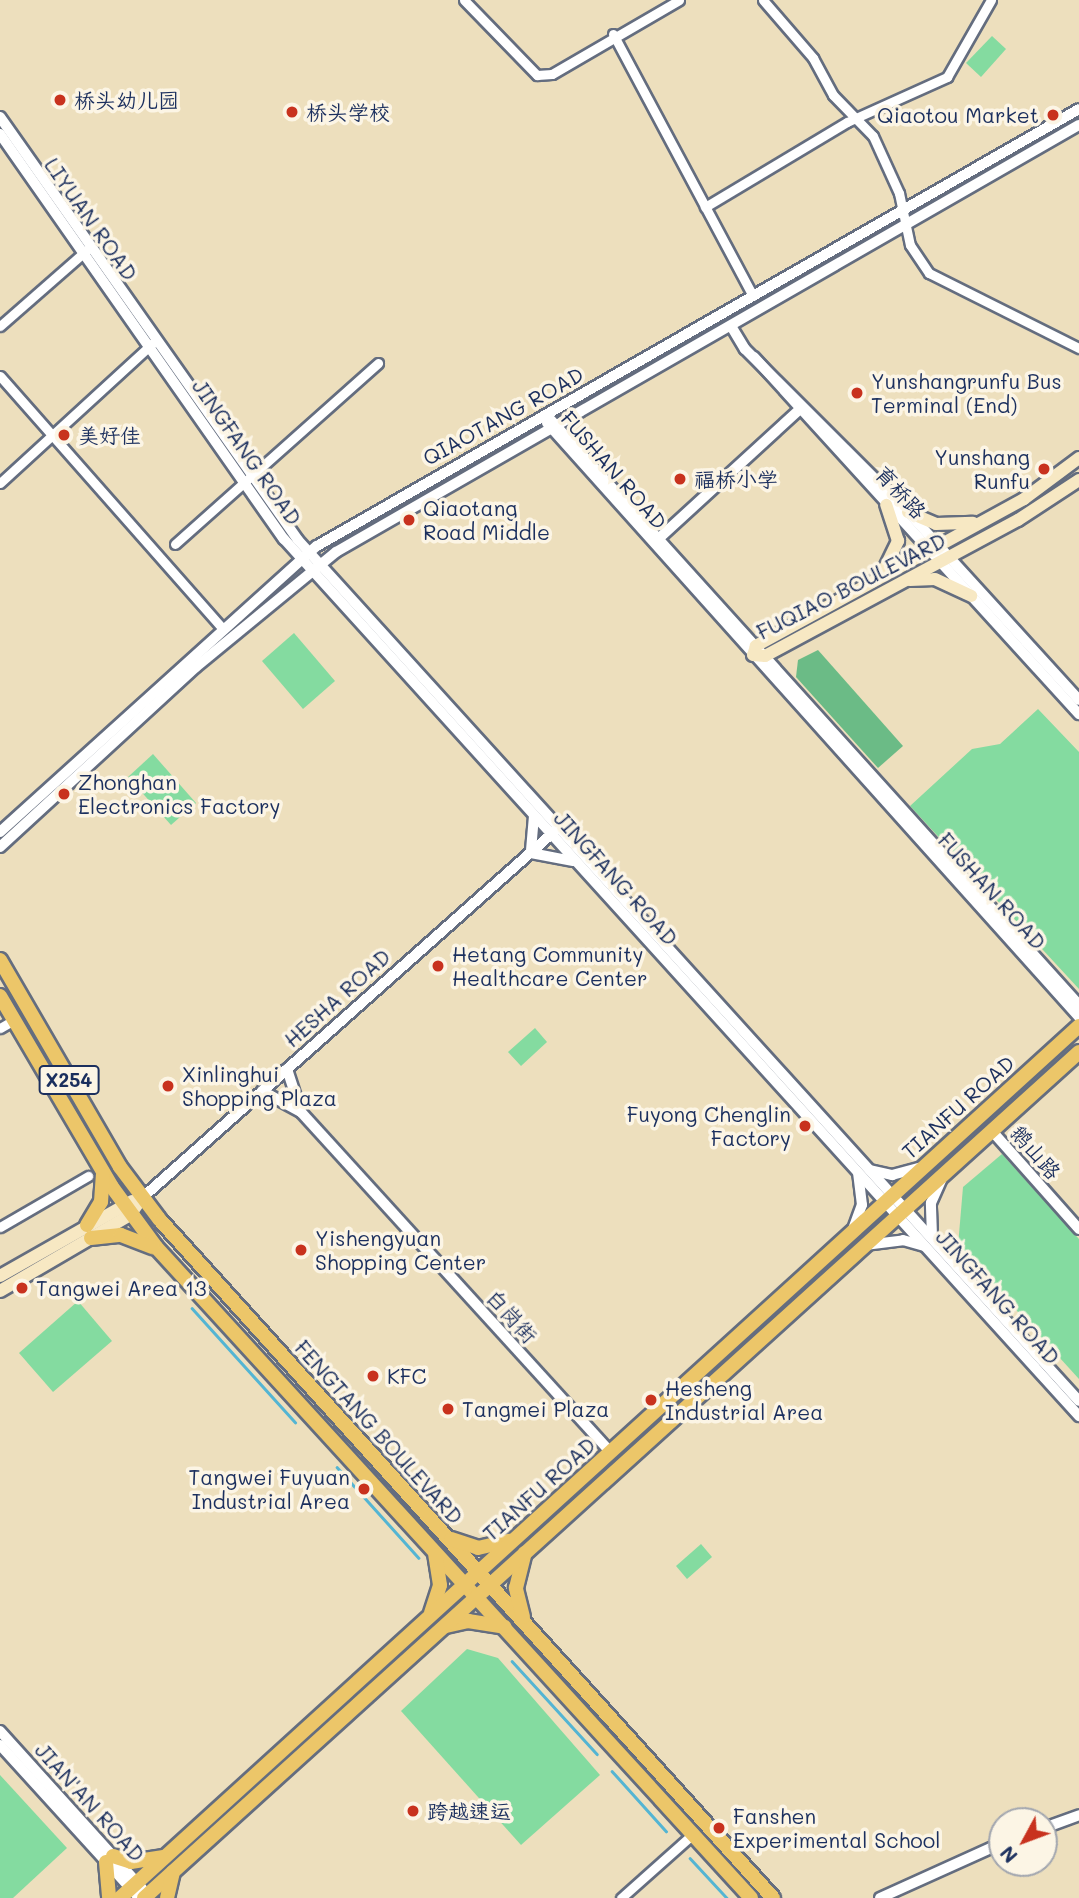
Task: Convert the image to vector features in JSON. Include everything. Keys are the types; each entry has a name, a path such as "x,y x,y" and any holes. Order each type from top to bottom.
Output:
{"main road":[{"name":"FUQIAO BOULEVARD","path":"758,652 873,582 1024,499 1079,458"},
{"name":"FUQIAO BOULEVARD","path":"758,652 903,582 1032,513 1079,480"},
{"path":"873,582 897,550 898,530 886,505"},
{"path":"908,512 949,525 984,521"},
{"path":"903,582 935,579 971,596"},
{"name":"FENGTANG BOULEVARD","path":"0,960 142,1198 773,1898"},
{"name":"FENGTANG BOULEVARD","path":"0,996 127,1210 156,1248 510,1630 751,1898"},
{"name":"TIANFU ROAD","path":"139,1894 166,1857 1079,1026"},
{"name":"TIANFU ROAD","path":"139,1894 173,1872 1079,1052"},
{"path":"101,1167 104,1192 89,1232 121,1236 156,1248"},
{"name":"HESHA ROAD","path":"0,1276 89,1232 142,1198"},
{"name":"HESHA ROAD","path":"0,1292 89,1232"},
{"path":"443,1534 478,1548 514,1540"},
{"path":"427,1542 440,1574 429,1617"},
{"path":"524,1622 516,1588 525,1553"},
{"path":"442,1628 480,1621 510,1630"},
{"path":"109,1898 109,1859 140,1862 166,1857"},
{"path":"167,1898 173,1872"}],"street":[{"path":"464,0 537,75 552,74 613,34 679,0"},
{"path":"763,0 813,58 833,95 858,117 873,136 904,210 906,225 920,262 939,281 1079,348"},
{"path":"705,206 858,117 947,77 991,0"},
{"path":"613,34 753,296"},
{"name":"QIAOTANG ROAD","path":"0,832 305,555 544,414 1079,109"},
{"name":"LIYUAN ROAD","path":"0,117 4,141 152,344"},
{"name":"QIAOTANG ROAD","path":"0,847 316,566 552,427 1079,125"},
{"path":"0,326 85,251"},
{"name":"育桥路","path":"731,326 798,411 886,505 934,548 1079,700"},
{"path":"0,483 152,344"},
{"name":"JINGFANG ROAD","path":"152,344 305,555 555,831 870,1170 889,1198"},
{"name":"育桥路","path":"754,357 908,512 934,548"},
{"path":"175,544 378,363"},
{"path":"0,376 192,594 225,627"},
{"path":"656,541 798,411"},
{"name":"FUSHAN ROAD","path":"544,414 552,427 1079,1004"},
{"path":"1024,499 1032,513"},
{"name":"育桥路","path":"944,559 971,596 1079,714"},
{"name":"JINGFANG ROAD","path":"316,566 534,816 555,831 576,862 857,1171 902,1212 1079,1416"},
{"name":"FUSHAN ROAD","path":"758,652 1079,1017"},
{"path":"534,816 531,853 576,862"},
{"name":"HESHA ROAD","path":"142,1198 555,831"},
{"path":"0,1028 14,1020"},
{"path":"287,1069 300,1112"},
{"path":"262,1091 300,1112"},
{"name":"白岗街","path":"300,1112 610,1452"},
{"name":"鹅山路","path":"992,1131 1079,1229"},
{"path":"870,1170 892,1175 925,1166"},
{"path":"852,1232 862,1205 857,1171"},
{"path":"865,1245 903,1240 929,1243 931,1203 943,1175"},
{"path":"0,1227 88,1176"},
{"name":"JINGFANG ROAD","path":"929,1243 1079,1401"},
{"name":"JIAN'AN ROAD","path":"0,1731 139,1894"},
{"name":"JIAN'AN ROAD","path":"0,1745 109,1859"},
{"path":"1058,1823 1079,1815"},
{"path":"621,1898 694,1833"},
{"path":"880,1898 988,1849"}],"green space":[{"path":"992,36 1006,49 981,77 966,63"},
{"path":"294,633 335,681 303,709 262,661"},
{"path":"818,650 903,746 878,768 796,677 798,660"},
{"path":"1038,709 1079,752 1079,989 910,806 972,749 1000,744"},
{"path":"153,754 196,803 171,825 128,777"},
{"path":"535,1028 547,1042 521,1066 508,1052"},
{"path":"1002,1154 1079,1239 1079,1379 958,1246 963,1187"},
{"path":"78,1301 112,1341 53,1392 19,1353"},
{"path":"701,1544 712,1557 687,1579 676,1566"},
{"path":"467,1649 498,1658 600,1775 521,1845 401,1711"},
{"path":"0,1775 67,1848 13,1898 0,1898"}],"waterway":[{"path":"192,1308 295,1422"},
{"path":"337,1467 419,1558"},
{"path":"512,1661 597,1754"},
{"path":"612,1771 666,1831"},
{"path":"690,1858 727,1898"}],"place":[{"name":"桥头幼儿园","path":"60,100"},
{"name":"桥头学校","path":"292,112"},
{"name":"Qiaotou Market","path":"1053,115"},
{"name":"Yunshangrunfu Bus Terminal (End)","path":"857,393"},
{"name":"美好佳","path":"64,435"},
{"name":"Yunshang Runfu","path":"1044,469"},
{"name":"福桥小学","path":"680,479"},
{"name":"Qiaotang Road Middle","path":"409,520"},
{"name":"Zhonghan Electronics Factory","path":"64,794"},
{"name":"Hetang Community Healthcare Center","path":"438,966"},
{"name":"Xinlinghui Shopping Plaza","path":"168,1086"},
{"name":"Fuyong Chenglin Factory","path":"805,1126"},
{"name":"Yishengyuan Shopping Center","path":"301,1250"},
{"name":"Tangwei Area 13","path":"22,1288"},
{"name":"KFC","path":"373,1376"},
{"name":"Hesheng Industrial Area","path":"651,1400"},
{"name":"Tangmei Plaza","path":"448,1409"},
{"name":"Tangwei Fuyuan Industrial Area","path":"364,1489"},
{"name":"跨越速运","path":"413,1811"},
{"name":"Fanshen Experimental School","path":"719,1828"}]}
